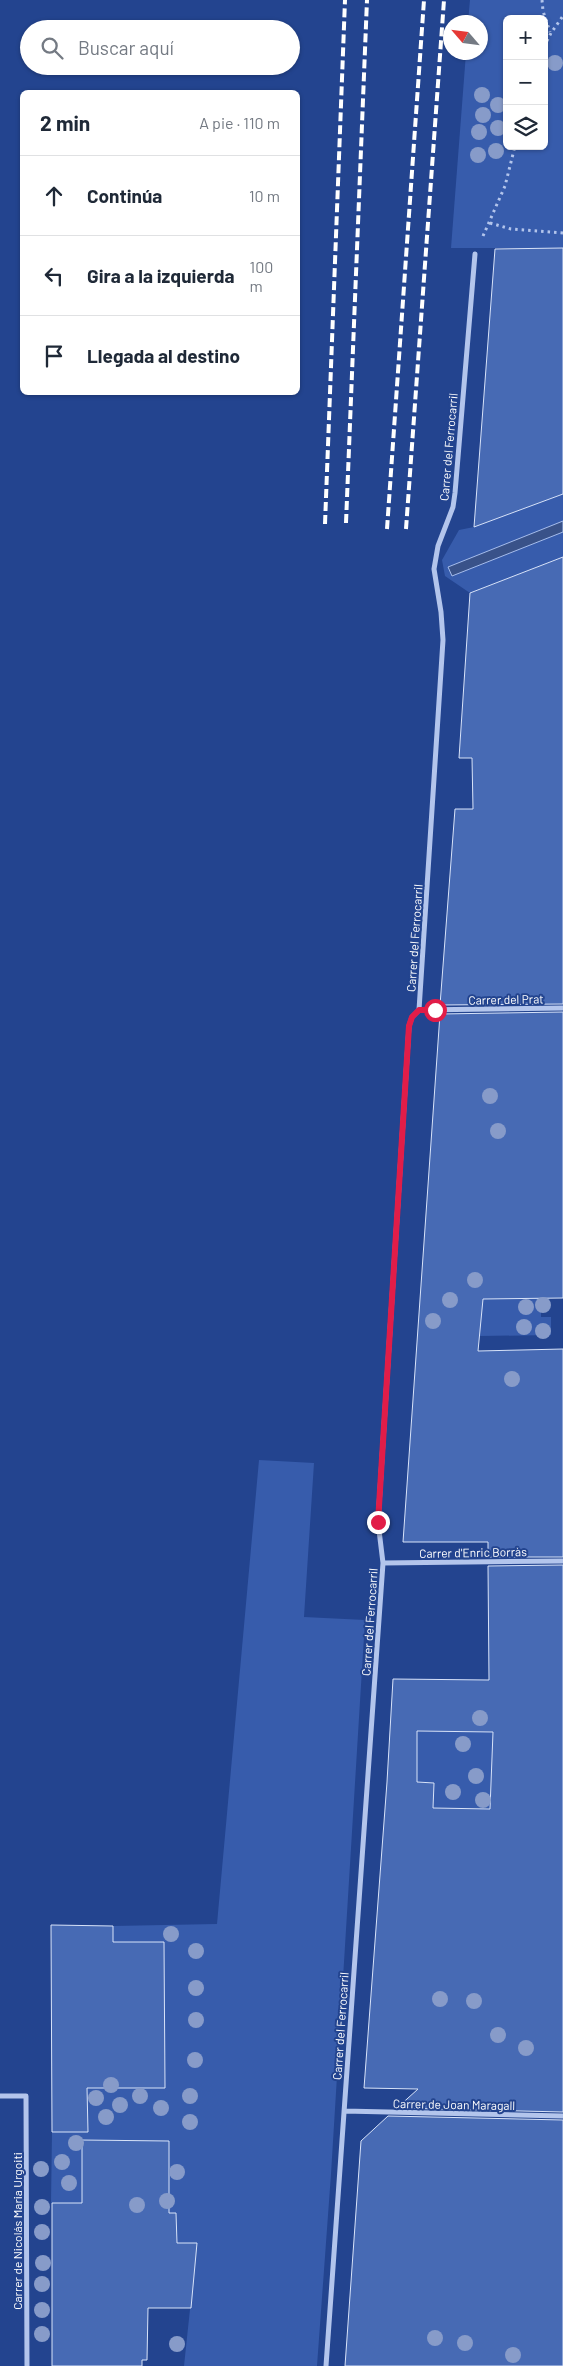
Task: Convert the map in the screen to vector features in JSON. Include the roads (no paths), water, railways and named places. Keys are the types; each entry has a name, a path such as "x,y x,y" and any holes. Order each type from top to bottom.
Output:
{"street":[{"name":"Carrer del Ferrocarril","path":"326,2366 383,1563 378,1522 409,1026 412,1017 419,1010 442,640 441,612 434,569 438,546 453,507 455,492 475,254"},
{"name":"Carrer del Prat","path":"419,1010 563,1008"},
{"name":"Carrer d'Enric Borràs","path":"383,1563 563,1561"},
{"name":"Carrer de Nicolás Maria Urgoiti","path":"0,2096 26,2096 27,2366"},
{"name":"Carrer de Joan Maragall","path":"344,2111 563,2116"}],"railway":[{"path":"325,524 345,0"},
{"path":"346,523 367,0"},
{"path":"387,529 424,0"},
{"path":"406,529 444,0"}]}
